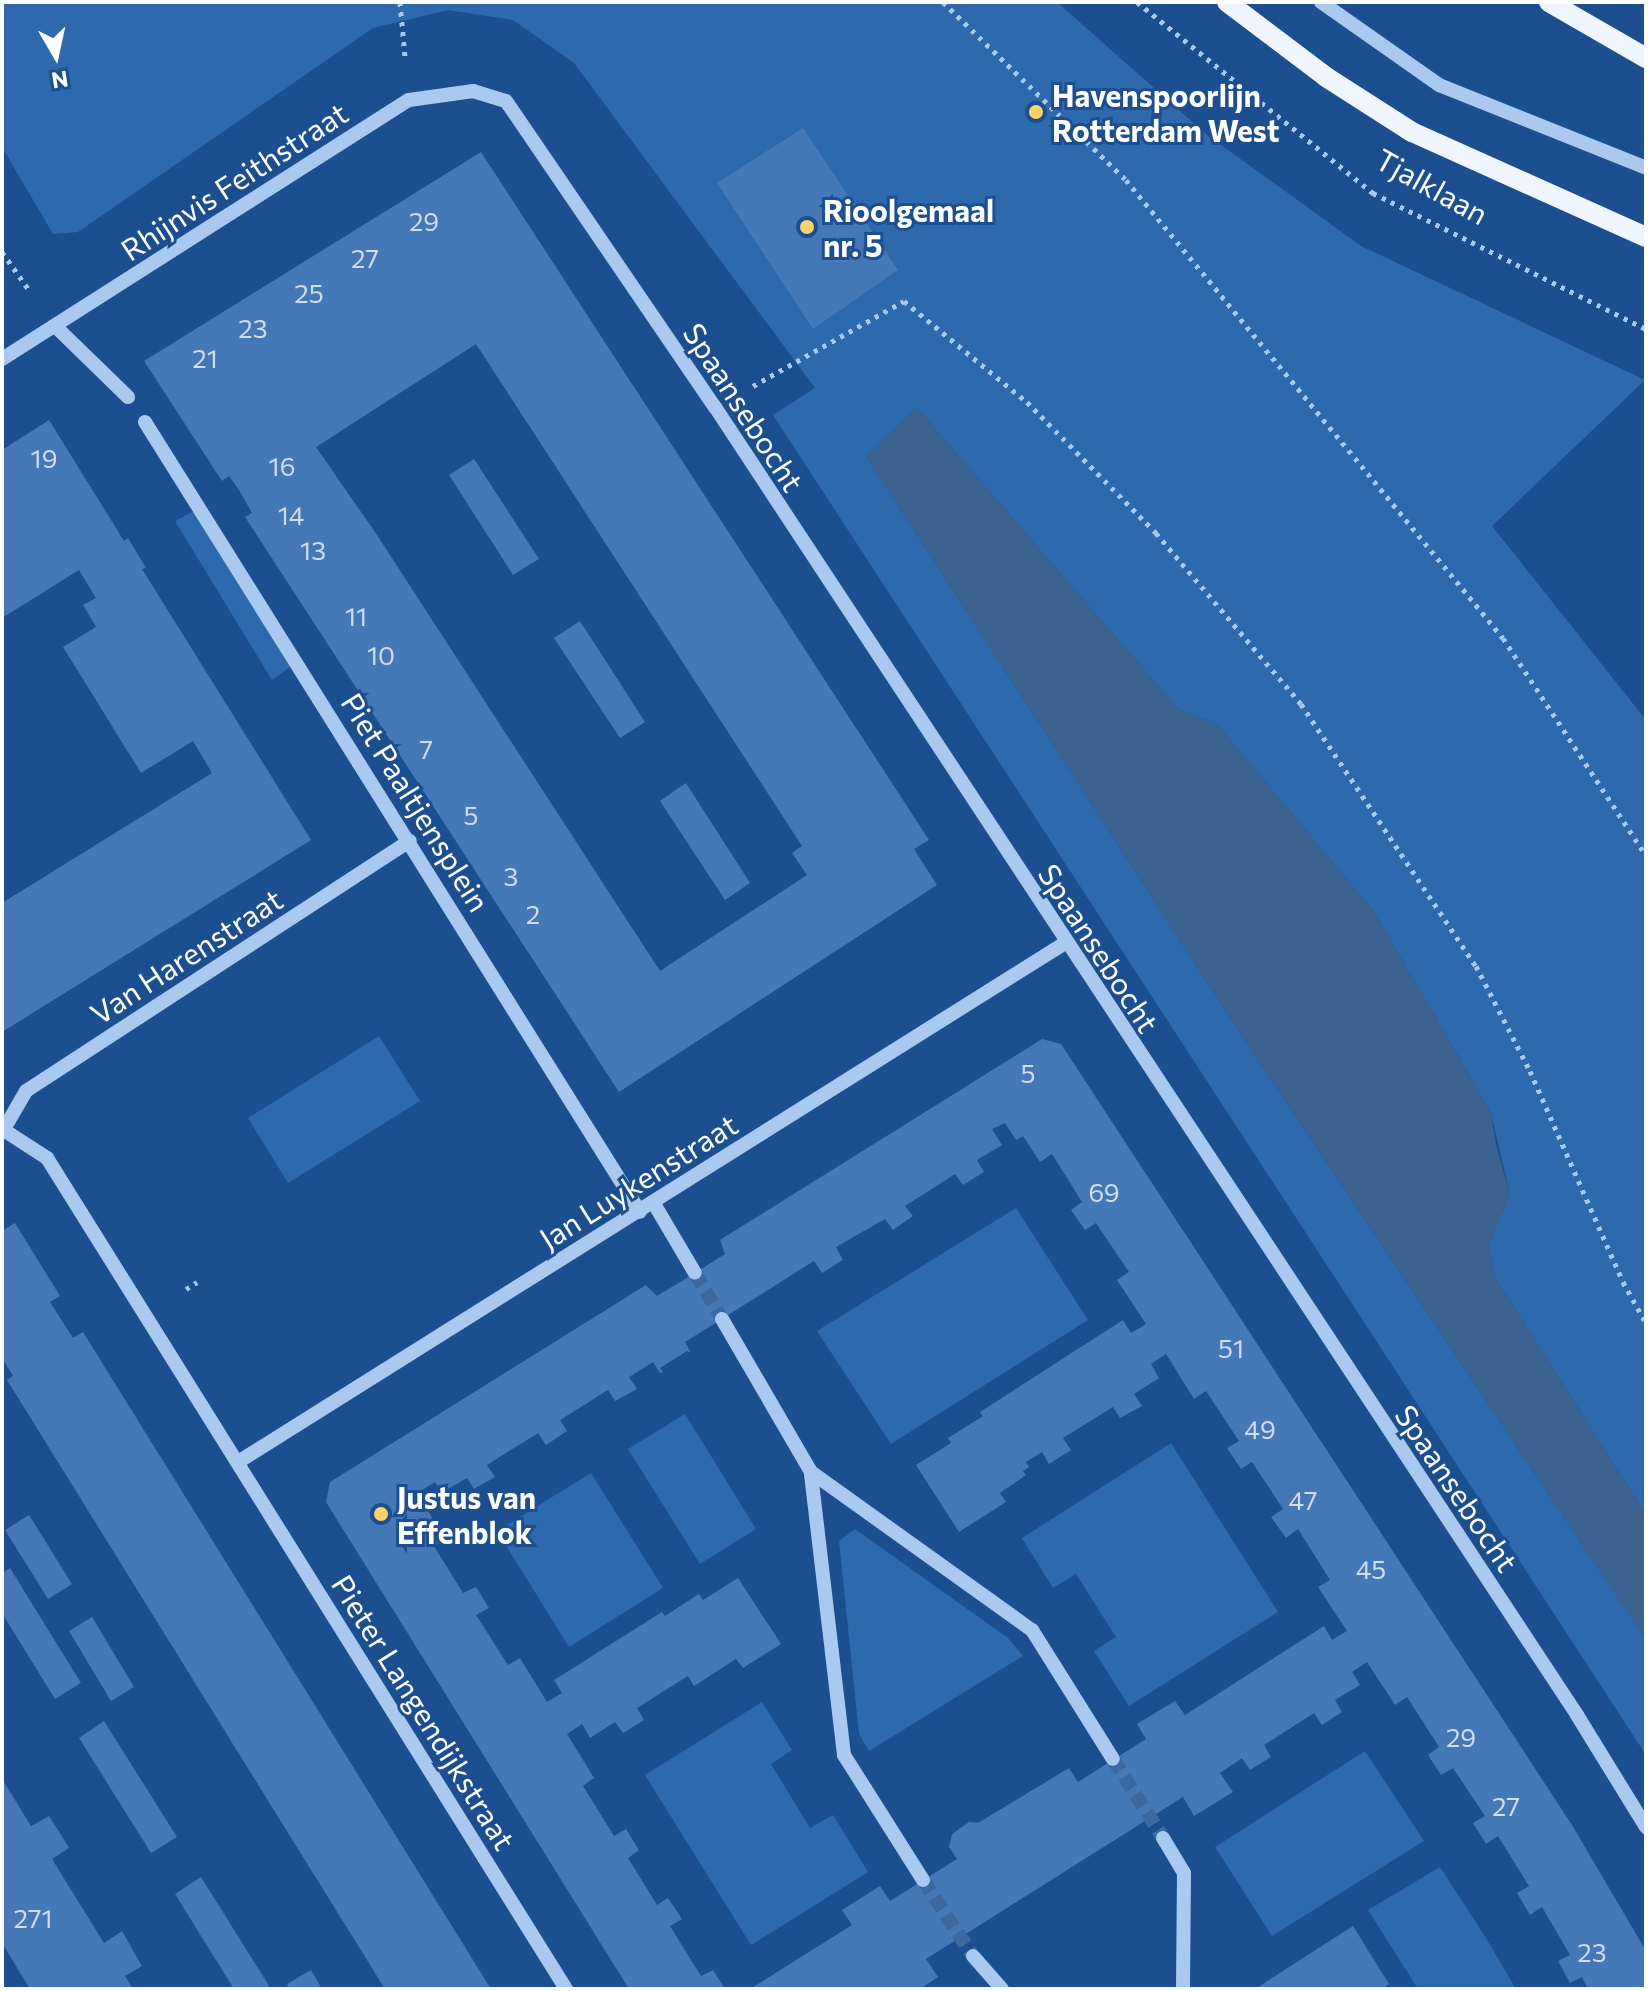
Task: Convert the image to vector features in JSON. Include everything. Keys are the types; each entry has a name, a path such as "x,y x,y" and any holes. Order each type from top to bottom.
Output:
{"main road":[{"name":"Tjalklaan","path":"1227,2 1326,77 1412,132 1646,237"},
{"path":"1549,2 1646,58"}],"street":[{"path":"1321,2 1439,85 1646,168"},
{"name":"Rhijnvis Feithstraat","path":"2,359 409,100 473,91 506,101"},
{"name":"Spaansebocht","path":"506,101 714,409 1568,1702 1646,1827"},
{"path":"55,326 128,397"},
{"name":"Piet Paaltjensplein","path":"145,422 640,1212"},
{"name":"Van Harenstraat","path":"238,1462 47,1158 3,1129 26,1091 410,841"},
{"name":"Jan Luykenstraat","path":"238,1462 1065,943"},
{"path":"653,1202 695,1273"},
{"path":"722,1319 811,1472 844,1755 923,1880"},
{"name":"Pieter Langendijkstraat","path":"238,1462 566,1989"},
{"path":"811,1472 1032,1630 1113,1759"},
{"path":"1163,1838 1184,1873 1183,1989"},
{"path":"973,1956 1002,1989"}],"path":[{"path":"400,2 409,100"},
{"path":"943,2 1126,180 1215,288 1503,638 1646,856"},
{"name":"Tjalklaan","path":"1137,2 1373,193 1646,329"},
{"path":"714,409 904,301 1027,402 1156,533 1301,704 1401,852 1476,966 1530,1071 1623,1282 1646,1323"},
{"path":"186,1289 197,1282"}],"shaded area":[{"path":"2,2 1057,2 1206,134 1361,246 1645,380 1492,526 1646,720 1646,1515 1496,1279 1488,1245 1510,1194 1491,1113 1374,912 1217,724 1178,709 917,408 866,456 1253,1053 1646,1639 1646,1755 773,415 815,388 574,63 513,20 448,10 373,28 78,232 53,234 2,147"},
{"path":"917,408 1178,709 1217,724 1374,912 1491,1113 1496,1145 1510,1194 1488,1245 1496,1279 1646,1515 1646,1639 1253,1053 866,456"},
{"path":"194,511 290,667 272,680 175,521"},
{"path":"379,1036 420,1101 288,1183 248,1118"},
{"path":"1016,1208 1088,1320 891,1444 817,1331"},
{"path":"685,1414 756,1529 700,1564 628,1449"},
{"path":"1171,1443 1278,1612 1129,1706 1094,1651 1116,1637 1076,1574 1053,1588 1022,1538"},
{"path":"591,1473 663,1588 569,1647 497,1531"},
{"path":"855,1529 1008,1638 1023,1656 869,1751 859,1734 839,1541"},
{"path":"762,1702 792,1750 771,1764 810,1828 833,1815 868,1872 751,1945 645,1775"},
{"path":"1365,1751 1424,1841 1272,1936 1215,1847"},
{"path":"1440,1867 1516,1989 1418,1989 1368,1910"}],"building":[{"name":"Rioolgemaal nr. 5","path":"803,128 898,270 813,329 717,183"},
{"path":"481,152 929,840 914,849 937,885 619,1092 245,517 252,513 239,490 229,476 222,481 144,361","holes":["476,344 802,846 792,853 807,875 660,971 377,535 316,447"]},
{"path":"49,420 124,541 128,538 146,568 142,569 311,840 2,1032 2,903 212,773 193,741 141,773 63,647 96,627 83,605 96,598 79,570 2,618 2,450"},
{"path":"474,459 539,559 513,575 449,475"},
{"path":"580,621 645,722 620,738 554,638"},
{"path":"686,783 750,883 725,900 660,801"},
{"name":"Justus van Effenblok","path":"1042,1039 1061,1044 1572,1825 1646,1951 1646,1989 1588,1989 1582,1977 1570,1983 1558,1961 1570,1955 1542,1907 1530,1915 1517,1893 1529,1886 1498,1836 1486,1844 1473,1823 1485,1816 1453,1768 1441,1775 1428,1755 1439,1747 1407,1697 1395,1705 1367,1662 1352,1672 1360,1685 1335,1700 1342,1712 1322,1725 1314,1713 1264,1745 1271,1757 1250,1770 1242,1758 1220,1773 1233,1792 1194,1816 1183,1797 926,1959 938,1977 920,1989 750,1989 852,1925 842,1910 880,1886 890,1901 957,1859 949,1847 952,1834 969,1822 978,1823 1069,1768 1078,1782 1146,1739 1137,1724 1175,1701 1185,1715 1324,1626 1332,1640 1347,1631 1318,1587 1330,1580 1298,1529 1286,1538 1271,1517 1283,1509 1252,1462 1241,1469 1227,1448 1239,1441 1206,1391 1194,1399 1166,1354 1151,1364 1159,1378 1134,1394 1142,1406 1120,1418 1113,1407 1063,1438 1071,1450 1049,1464 1042,1452 1026,1462 1029,1467 1023,1471 1026,1475 1000,1493 1006,1502 959,1532 916,1465 951,1443 948,1438 983,1416 980,1412 1123,1320 1131,1333 1146,1324 1117,1280 1129,1272 1096,1223 1085,1230 1071,1210 1082,1202 1052,1154 1040,1162 1023,1136 1016,1140 1005,1123 992,1129 1002,1145 977,1160 984,1172 963,1185 955,1174 905,1206 913,1216 893,1230 885,1219 836,1247 843,1260 822,1273 814,1261 685,1342 691,1353 687,1351 660,1368 663,1372 660,1373 653,1362 629,1377 637,1389 615,1401 608,1390 560,1420 567,1431 546,1445 538,1433 487,1465 495,1477 474,1489 467,1478 441,1493 435,1482 422,1490 434,1507 428,1511 445,1538 434,1546 463,1593 476,1587 489,1608 476,1615 508,1665 520,1658 547,1702 562,1693 554,1680 662,1612 665,1616 699,1594 703,1600 738,1578 781,1644 743,1668 736,1659 694,1686 688,1676 637,1708 644,1720 623,1733 615,1722 590,1738 582,1724 567,1734 594,1778 583,1786 614,1836 626,1829 639,1850 628,1858 657,1905 668,1898 682,1919 670,1926 701,1976 713,1970 725,1989 629,1989 326,1502 330,1482 646,1285 657,1296 695,1273 725,1254 720,1240"},
{"path":"15,1223 60,1296 50,1302 73,1338 83,1332 491,1989 385,1989 7,1380 13,1376 2,1358 2,1231"},
{"path":"29,1515 72,1584 48,1599 5,1530"},
{"path":"10,1568 81,1683 55,1699 2,1613 2,1573"},
{"path":"92,1617 134,1687 111,1701 69,1631"},
{"path":"104,1721 177,1837 151,1853 79,1738"},
{"path":"2,1779 31,1826 49,1816 58,1830 69,1848 52,1859 104,1943 122,1931 142,1966 125,1976 133,1989 30,1989 2,1943"},
{"path":"201,1877 271,1989 234,1989 175,1894"},
{"path":"1353,1926 1389,1984 1382,1989 1255,1989"},
{"path":"311,1970 322,1989 290,1989 287,1984"}],"tunnel":[{"path":"695,1273 722,1319"},
{"path":"1113,1759 1163,1838"},
{"path":"923,1880 973,1956"}],"place":[{"name":"Havenspoorlijn Rotterdam West","path":"1036,112"},
{"name":"Rioolgemaal nr. 5","path":"807,227"},
{"name":"Justus van Effenblok","path":"381,1514"}]}
